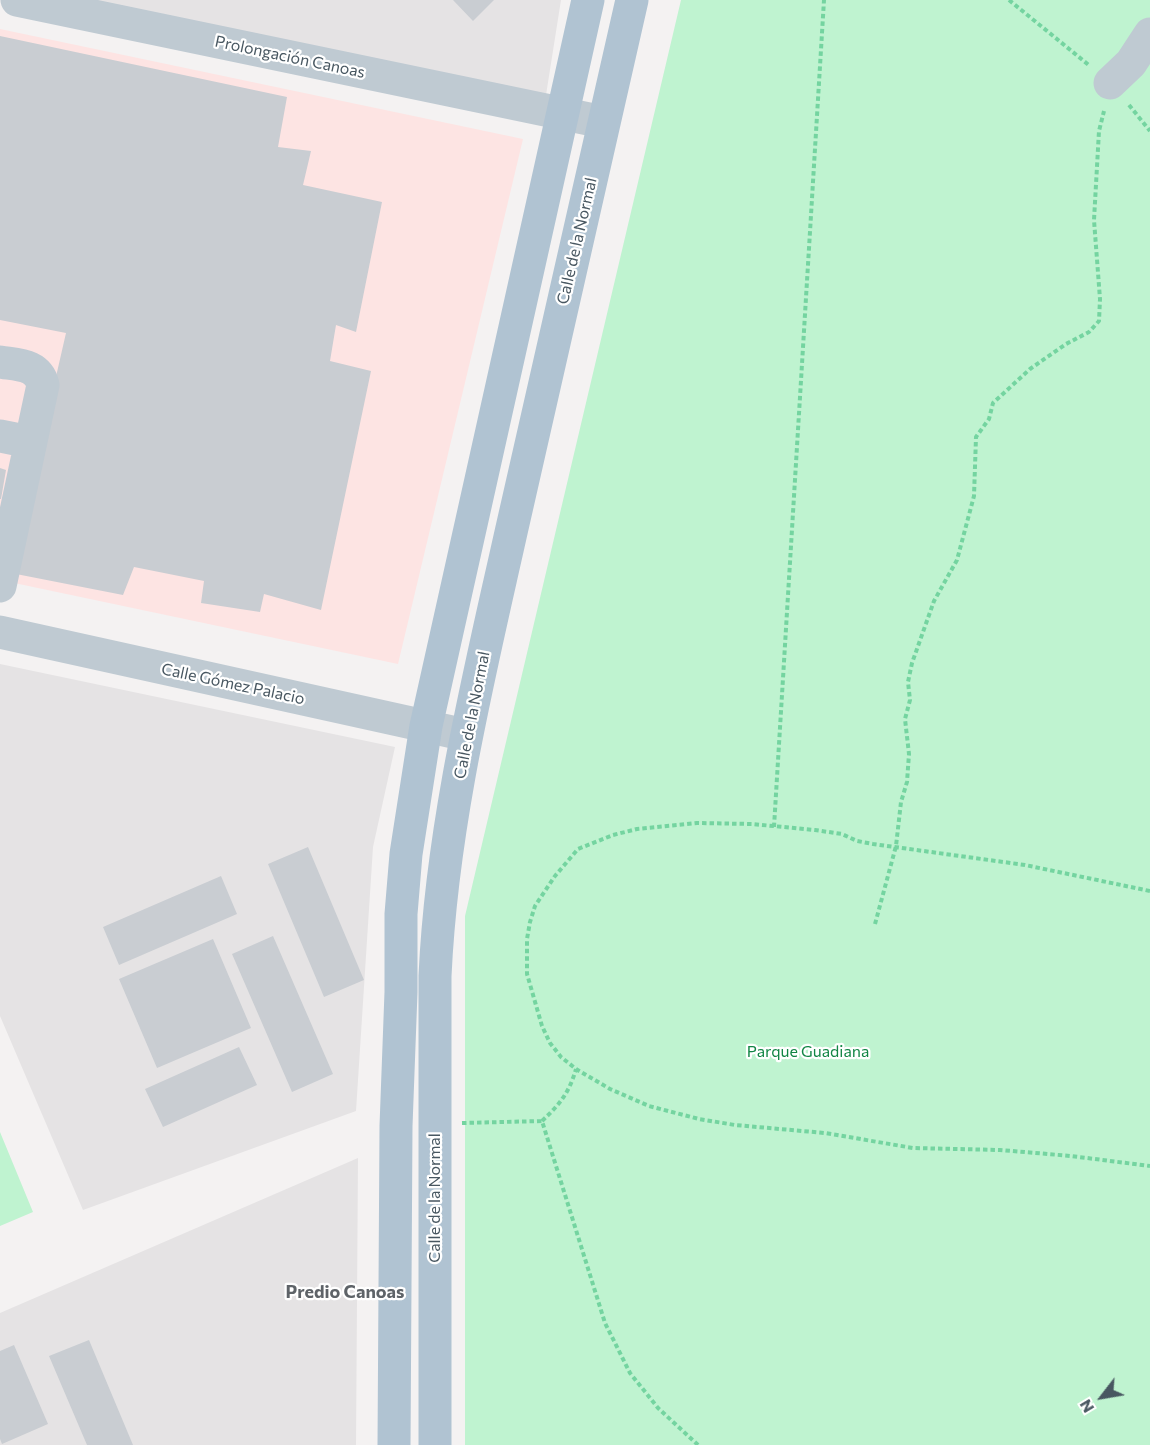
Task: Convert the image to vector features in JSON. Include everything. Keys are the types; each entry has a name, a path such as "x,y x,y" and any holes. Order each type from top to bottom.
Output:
{"main road":[{"path":"394,1445 396,1126 401,992 401,914 406,854 426,726 588,0"},
{"name":"Calle de la Normal","path":"435,1445 435,976 437,928 444,874 466,735 632,0"}],"street":[{"name":"Prolongación Canoas","path":"17,0 603,122"},
{"path":"1110,83 1131,63 1150,34"},
{"path":"0,362 30,367 41,379 43,385 15,439 0,586"},
{"name":"Calle Gómez Palacio","path":"0,632 466,735"},
{"path":"396,1126 434,1125"}],"path":[{"path":"774,827 825,0"},
{"path":"1009,0 1110,83 1150,131"},
{"path":"874,924 896,846 901,802 907,782 909,754 905,719 910,700 908,682 912,663 934,601 957,560 974,496 976,437 989,419 993,403 1030,369 1066,344 1089,332 1099,321 1100,299 1094,220 1099,131 1110,83"},
{"path":"1150,891 1025,866 865,842 828,832 752,824 697,823 629,831 578,849 555,876 535,906 530,922 526,956 527,974 542,1026 550,1043 561,1057 576,1069 610,1089 649,1106 672,1113 735,1125 825,1133 913,1148 1000,1150 1150,1166"},
{"path":"434,1125 542,1121 560,1105 572,1085 576,1069"},
{"path":"542,1121 606,1323 630,1373 658,1408 698,1445"}],"shaded area":[{"path":"94,0 561,0 546,95"},
{"path":"0,29 523,139 398,664 0,580"},
{"path":"0,664 395,747 373,847 356,1111 83,1210 0,1016"},
{"path":"358,1158 356,1445 0,1445 0,1313"}],"green space":[{"name":"Parque Guadiana","path":"681,0 1150,0 1150,1445 465,1445 465,916"},
{"path":"0,1132 33,1212 0,1226"}],"building":[{"path":"453,0 494,0 473,21"},
{"path":"0,36 287,97 278,147 311,151 303,185 382,202 356,332 336,325 330,361 371,371 321,610 264,594 260,612 201,603 204,581 134,567 123,595 11,573 66,333 0,320"},
{"path":"0,468 6,470 1,499 0,499"},
{"path":"308,847 364,980 324,997 268,864"},
{"path":"221,876 237,914 119,965 103,927"},
{"path":"273,936 333,1074 292,1092 232,954"},
{"path":"213,939 251,1028 157,1068 119,979"},
{"path":"239,1047 257,1085 163,1127 145,1089"},
{"path":"89,1340 133,1445 87,1445 49,1356"},
{"path":"14,1345 48,1424 2,1444 0,1439 0,1351"}],"district":[{"name":"Predio Canoas","path":"345,1292"}]}
